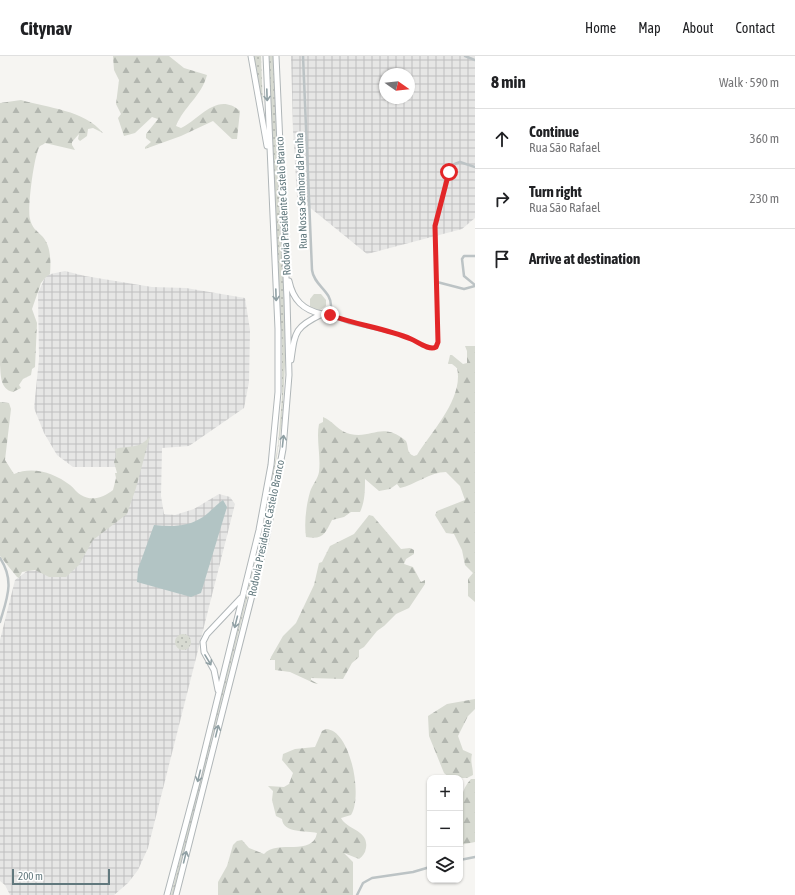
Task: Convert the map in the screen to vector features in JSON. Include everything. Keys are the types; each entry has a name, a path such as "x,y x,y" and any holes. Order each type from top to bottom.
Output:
{"highway":[{"path":"251,56 271,175"},
{"name":"Rodovia Presidente Castelo Branco","path":"167,895 259,530 271,465 278,392 278,329 266,56"},
{"name":"Rodovia Presidente Castelo Branco","path":"176,895 266,540 283,449 289,375 276,56"},
{"path":"285,260 290,288 297,301 306,308 323,314"},
{"path":"289,375 296,333 301,325 323,314"},
{"path":"219,693 214,670 204,652 203,642 207,634 222,620 243,595"}],"street":[{"name":"Rua Nossa Senhora da Penha","path":"303,56 312,270 317,283 331,298 331,307 323,314"},
{"path":"466,56 475,60"},
{"path":"323,314 349,323 400,335 434,348 438,342 435,220 452,165 458,162 475,167"},
{"path":"475,256 464,256 462,259 464,276 475,286"},
{"path":"437,282 464,289 475,286"},
{"path":"0,558 6,567 9,578 9,589 0,622"},
{"path":"463,859 475,857"},
{"path":"357,895 364,883 372,878 413,872 427,868"}],"shaded area":[{"path":"291,56 475,56 475,218 462,229 367,254 297,197"},
{"path":"65,271 85,276 152,287 186,288 245,298 250,330 249,382 244,408 189,446 162,448 161,496 164,514 175,515 194,509 219,494 230,497 235,504 148,848 138,870 128,883 114,895 10,895 5,885 0,881 0,640 15,580 27,571 46,570 77,551 128,511 117,467 73,467 57,455 44,433 34,408 39,359 38,293 46,275"},
{"path":"223,500 227,507 201,593 191,597 137,582 138,569 154,525 173,526 191,523 203,517"}],"green space":[{"path":"113,56 169,56 184,68 207,75 197,96 183,113 176,126 181,128 216,105 224,104 232,106 240,111 237,139 232,139 213,121 181,136 145,149 145,147 151,142 146,138 146,134 158,119 152,117 135,133 124,136 118,118 121,114 116,104 119,80 114,70"},
{"path":"254,56 261,56 263,109"},
{"path":"268,56 273,56 286,346 282,422 268,515 173,895 171,895 261,538 278,445 282,397 282,346"},
{"path":"21,100 65,111 86,119 103,133 93,128 88,129 87,136 80,141 78,139 79,134 72,142 75,150 45,143 40,146 35,159 29,214 33,227 45,240 49,249 50,274 41,283 32,309 37,323 35,367 32,369 31,375 23,379 19,385 21,388 13,392 3,385 0,365 0,103"},
{"path":"314,294 321,294 326,300 326,306 320,310 310,309 310,299"},
{"path":"465,346 475,346 475,602 468,596 468,579 473,573 465,565 462,550 454,534 446,533 435,515 437,511 465,500 460,486 446,472 434,474 400,488 397,484 390,489 379,491 365,479 364,500 360,512 351,512 344,517 332,520 325,532 320,536 312,538 306,537 305,532 309,497 319,472 318,430 319,424 323,422 323,417 346,433 350,434 358,435 384,431 398,435 406,441 411,455 417,455 445,414 456,391 458,379 457,368 452,364 448,364 450,355 463,364 467,363 467,351"},
{"path":"0,402 9,403 11,409 5,460 14,474 36,471 50,474 64,481 80,494 89,498 102,497 113,490 116,478 115,473 117,473 114,462 116,456 115,449 138,445 150,436 136,488 127,514 93,540 79,565 66,577 49,577 35,570 22,572 19,578 0,556"},
{"path":"369,515 373,516 401,549 410,548 414,550 414,554 406,559 404,564 413,567 421,582 425,580 425,584 409,608 396,614 377,631 364,647 359,650 359,657 352,663 343,679 311,678 311,680 318,684 316,684 290,672 275,670 275,660 270,660 271,657 283,636 296,623 314,585 319,563 322,562 330,546 354,534"},
{"path":"183,634 189,636 191,642 189,648 183,650 177,648 175,642 177,636"},
{"path":"475,699 475,709 468,716 458,736 463,750 472,754 471,760 473,775 467,778 463,778 463,775 446,775 444,773 429,736 428,716 447,704"},
{"path":"326,729 335,732 342,740 348,752 355,780 356,794 351,815 341,818 344,822 361,834 366,842 366,848 363,856 359,859 344,853 353,862 353,895 218,895 218,882 227,866 233,845 237,841 242,840 249,848 264,854 277,848 302,846 309,844 314,840 317,833 286,827 283,824 282,819 276,816 272,800 273,791 268,786 284,787 289,784 293,773 282,760 283,754 295,749 315,747 322,731"},
{"path":"471,779 475,779 475,842 463,844 463,794"}],"route":[{"path":"330,315 349,323 400,335 431,348 438,345 435,220 449,172"}]}
